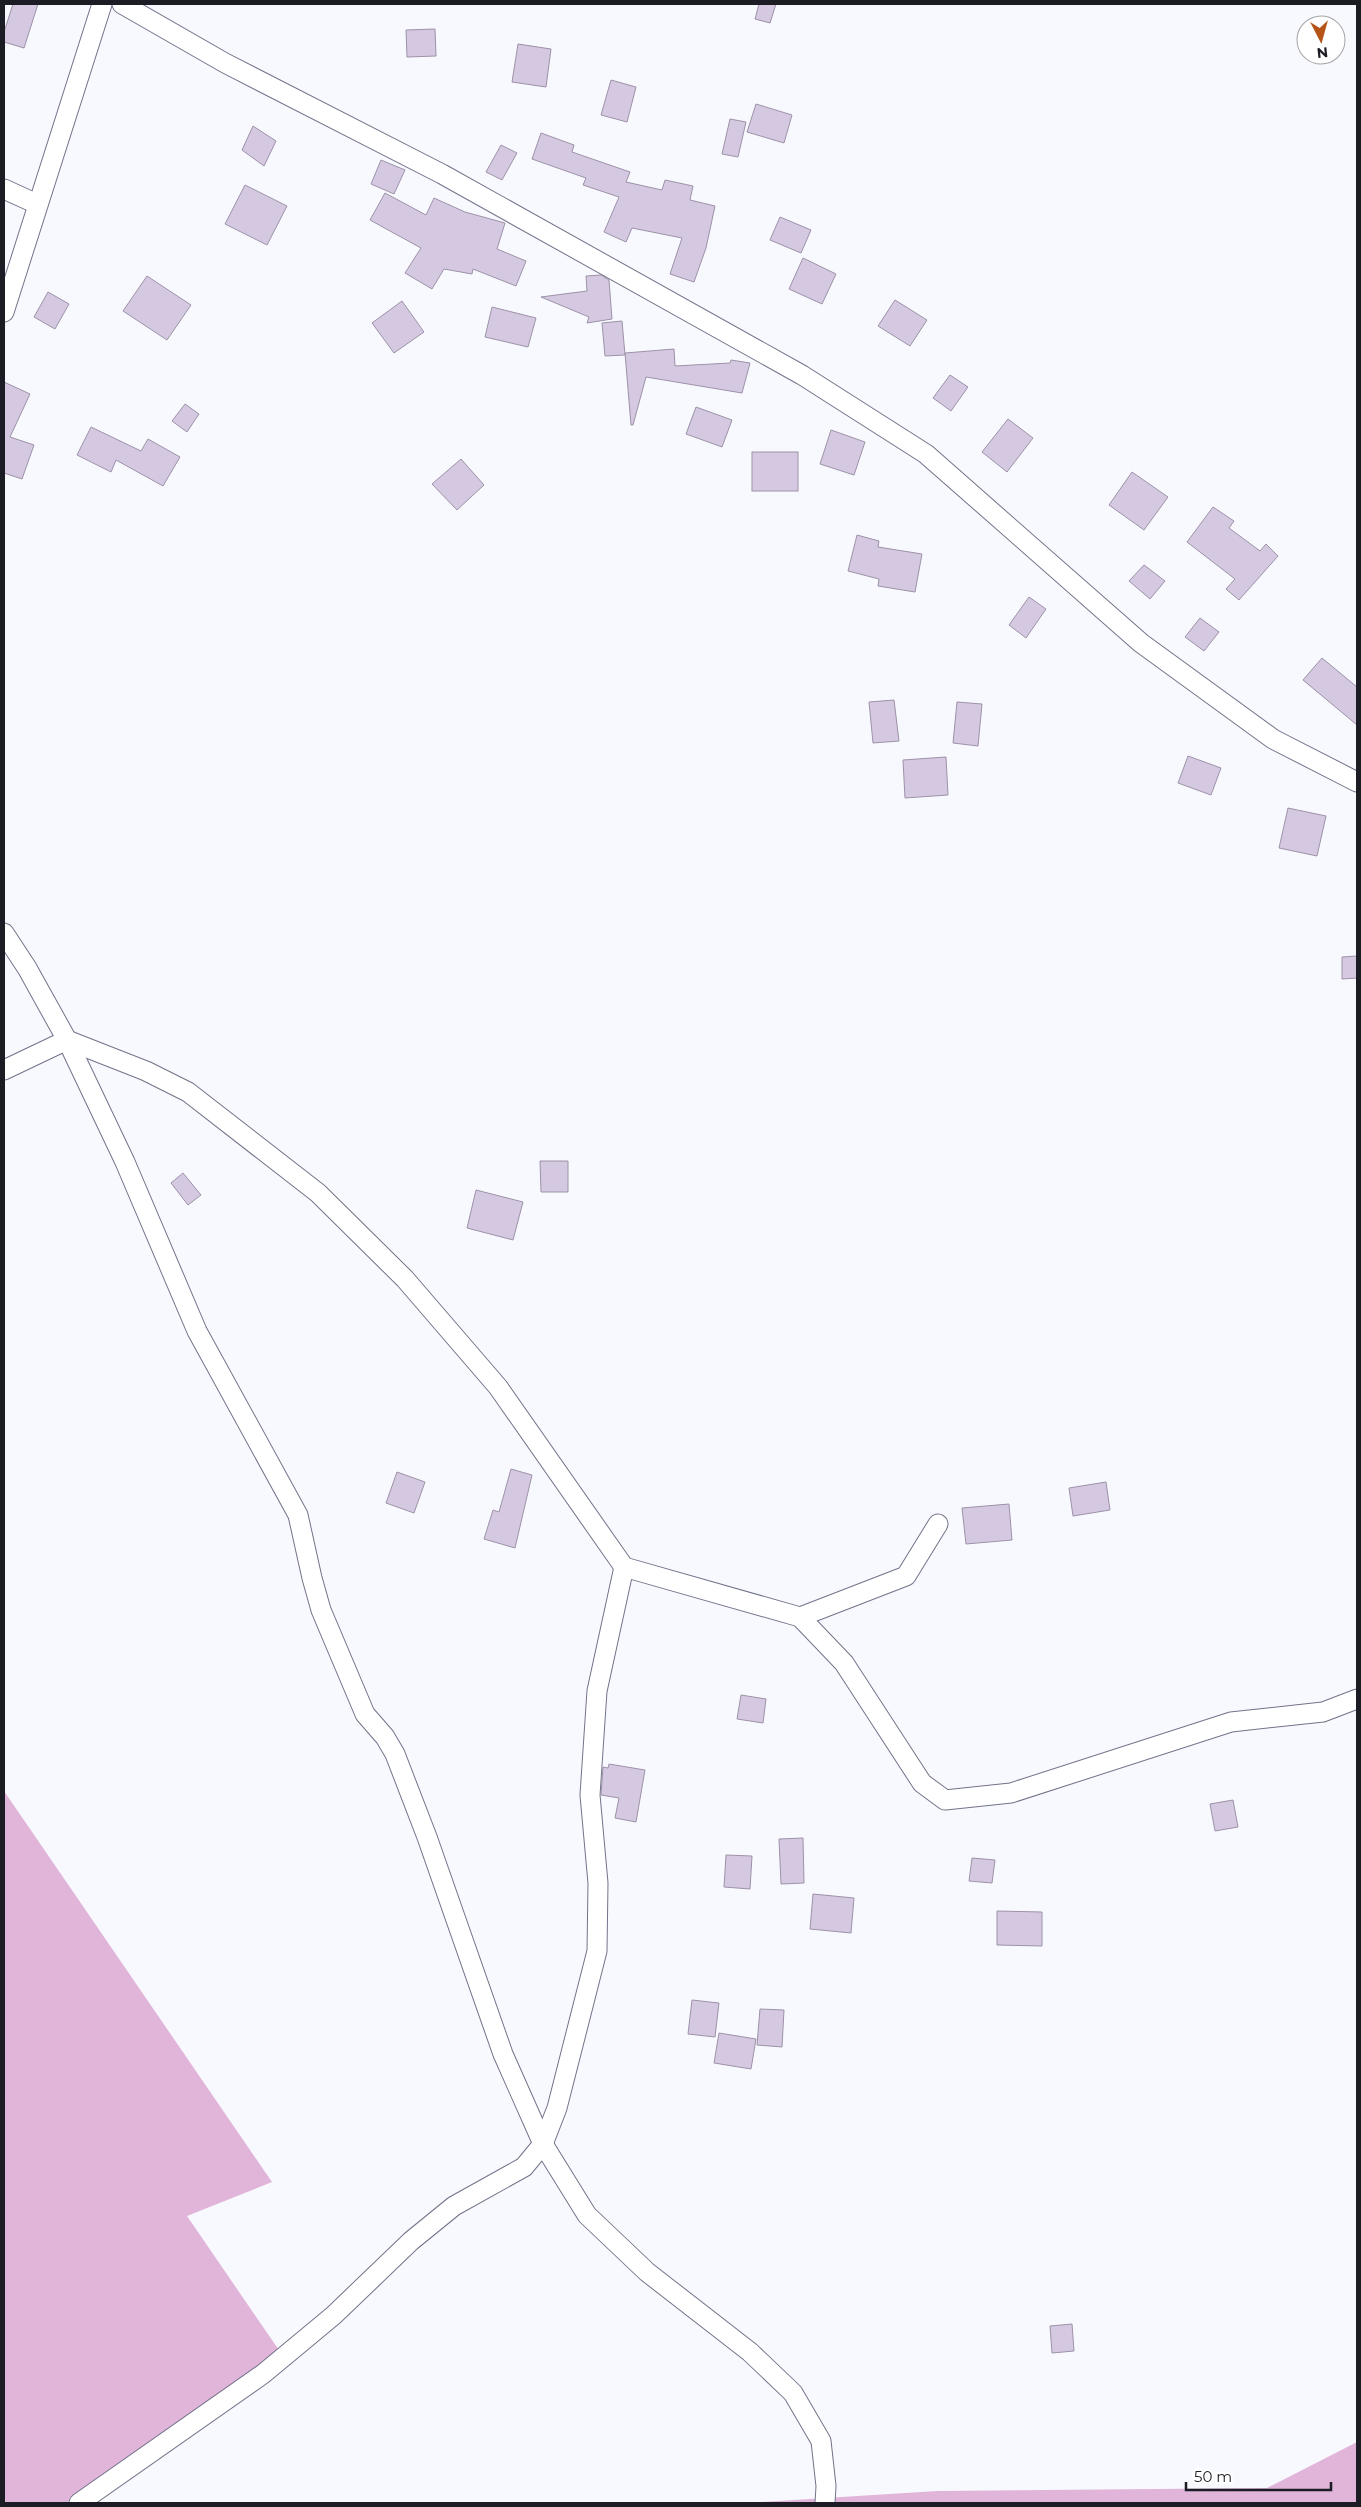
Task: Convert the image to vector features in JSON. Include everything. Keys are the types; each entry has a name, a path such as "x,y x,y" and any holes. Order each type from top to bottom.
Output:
{"street":[{"path":"4,312 102,4"},
{"path":"122,4 225,62 450,179 802,375 926,454 1141,643 1273,739 1357,782"},
{"path":"4,189 37,204"},
{"path":"4,933 27,968 67,1040 125,1162 198,1331 298,1515 321,1610 365,1714 386,1738 395,1754 427,1837 503,2054 543,2144 587,2215 647,2272 750,2352 793,2393 821,2441 826,2486 824,2503"},
{"path":"4,1070 67,1040 146,1071 188,1092 318,1193 405,1279 498,1387 624,1567 800,1617 844,1663 922,1783 945,1800 1011,1793 1231,1722 1323,1712 1357,1699"},
{"path":"800,1617 906,1576 938,1524"},
{"path":"79,2503 263,2374 334,2315 411,2241 454,2206 524,2167 543,2144 557,2108 597,1951 598,1883 590,1795 597,1691 624,1567"},
{"path":"524,2167 556,2166"}],"shaded area":[{"path":"4,1791 272,2182 187,2216 283,2356 66,2503 4,2503"},
{"path":"1357,2442 1357,2503 744,2503 937,2491 1267,2488"}],"building":[{"path":"13,4 38,4 24,48 4,42 4,32"},
{"path":"759,4 776,4 770,23 755,19"},
{"path":"435,29 436,56 407,57 406,30"},
{"path":"518,44 551,49 546,87 512,82"},
{"path":"611,80 636,87 627,122 601,115"},
{"path":"756,104 792,115 784,143 747,132"},
{"path":"730,119 746,122 738,157 722,154"},
{"path":"253,126 276,141 264,166 242,150"},
{"path":"541,133 574,145 572,152 630,172 626,182 662,190 665,180 693,186 690,200 715,206 706,248 694,282 670,274 682,238 632,228 626,242 604,232 619,197 583,185 586,178 532,159"},
{"path":"501,145 517,153 502,180 486,172"},
{"path":"381,160 405,170 394,194 371,184"},
{"path":"245,185 287,206 267,245 225,224"},
{"path":"385,193 426,215 434,198 465,212 505,223 497,249 526,261 516,286 473,269 472,274 444,269 432,289 405,273 421,248 370,220"},
{"path":"780,217 811,230 801,253 770,240"},
{"path":"803,258 836,274 822,304 789,289"},
{"path":"601,275 609,280 612,319 587,323 589,317 541,297 587,291 586,276"},
{"path":"147,276 191,305 167,340 123,311"},
{"path":"48,292 69,304 55,329 34,317"},
{"path":"895,300 927,320 910,346 878,326"},
{"path":"402,301 424,332 394,353 372,323"},
{"path":"492,307 536,318 528,347 485,337"},
{"path":"622,321 625,355 605,356 602,323"},
{"path":"674,349 675,366 730,363 731,360 750,363 742,393 646,377 633,425 631,425 625,353"},
{"path":"950,375 968,387 951,411 933,398"},
{"path":"4,382 30,394 10,437 34,445 22,479 4,473"},
{"path":"185,404 199,414 187,432 172,421"},
{"path":"696,407 732,420 722,447 686,434"},
{"path":"1008,419 1033,438 1007,472 982,452"},
{"path":"91,427 141,451 148,439 180,457 163,486 116,460 111,472 77,455"},
{"path":"831,430 865,442 854,475 820,464"},
{"path":"752,452 798,452 798,491 752,491"},
{"path":"461,459 484,485 457,510 432,484"},
{"path":"1132,472 1168,497 1144,530 1109,505"},
{"path":"1213,507 1234,521 1229,528 1260,551 1266,544 1278,556 1239,600 1226,589 1235,579 1187,542"},
{"path":"857,535 879,541 878,547 922,554 915,592 878,586 879,579 848,571"},
{"path":"1144,565 1165,581 1150,599 1129,581"},
{"path":"1029,597 1046,609 1026,638 1009,625"},
{"path":"1200,618 1219,632 1204,651 1185,637"},
{"path":"1322,658 1357,687 1357,725 1303,680"},
{"path":"894,700 899,741 873,743 869,702"},
{"path":"957,702 982,704 978,746 953,743"},
{"path":"1188,756 1221,768 1211,795 1178,783"},
{"path":"946,757 948,795 905,798 903,760"},
{"path":"1288,808 1326,816 1317,856 1279,848"},
{"path":"1357,956 1357,978 1342,979 1342,957"},
{"path":"540,1161 568,1161 568,1192 541,1192"},
{"path":"183,1173 201,1195 188,1205 171,1183"},
{"path":"476,1190 523,1202 513,1240 467,1228"},
{"path":"511,1469 532,1475 515,1548 484,1539 493,1510 499,1512"},
{"path":"397,1472 425,1482 414,1513 386,1503"},
{"path":"1106,1482 1110,1510 1073,1516 1069,1488"},
{"path":"1009,1504 1012,1540 966,1544 962,1508"},
{"path":"741,1695 766,1699 763,1723 737,1719"},
{"path":"609,1764 645,1770 636,1822 615,1818 619,1798 601,1795 603,1767 608,1768"},
{"path":"1233,1800 1238,1827 1215,1831 1210,1804"},
{"path":"803,1838 804,1883 781,1884 779,1839"},
{"path":"726,1855 752,1856 750,1889 724,1887"},
{"path":"972,1858 995,1860 992,1883 969,1881"},
{"path":"813,1894 854,1898 851,1933 810,1929"},
{"path":"997,1911 1042,1912 1042,1946 997,1945"},
{"path":"692,2000 719,2003 715,2037 688,2034"},
{"path":"760,2009 784,2010 782,2047 757,2045"},
{"path":"719,2033 756,2039 751,2069 714,2063"},
{"path":"1072,2324 1074,2351 1052,2353 1050,2326"}]}
